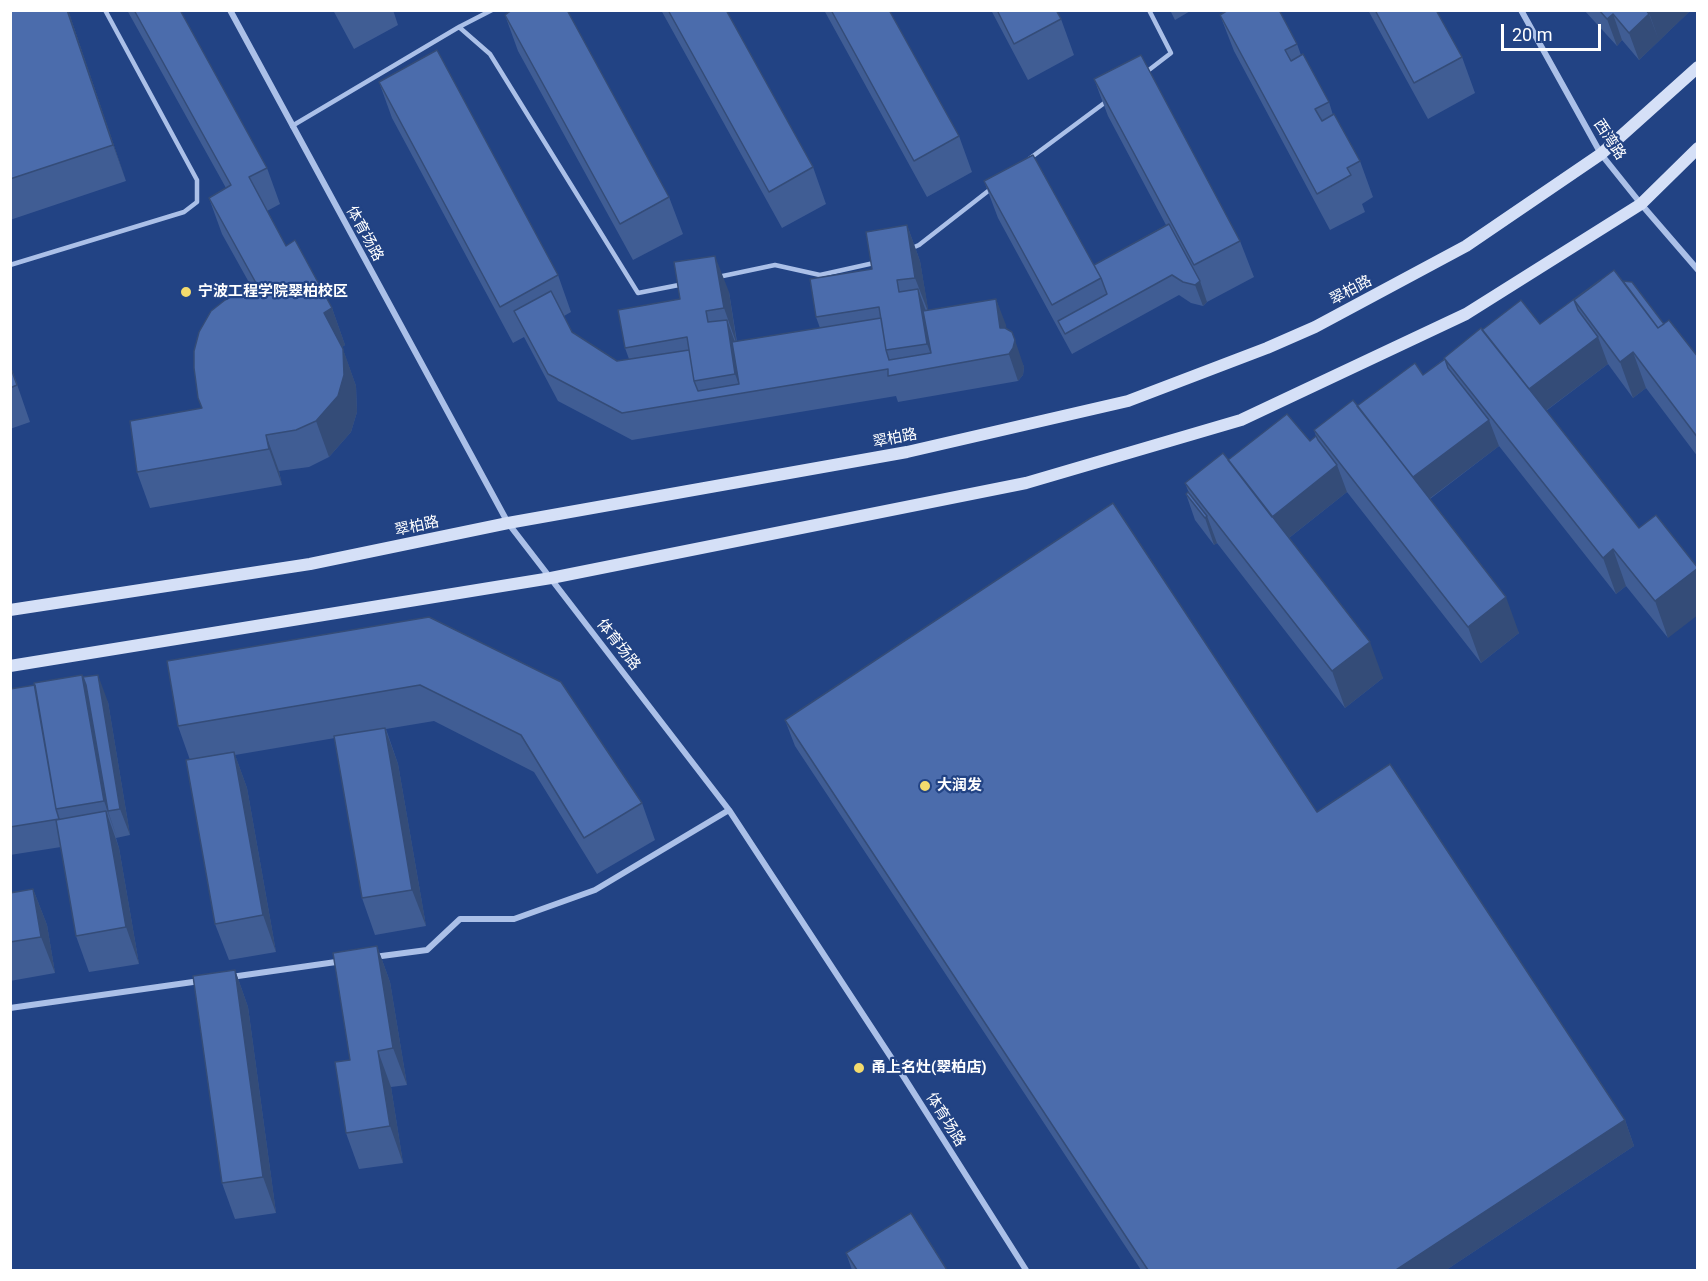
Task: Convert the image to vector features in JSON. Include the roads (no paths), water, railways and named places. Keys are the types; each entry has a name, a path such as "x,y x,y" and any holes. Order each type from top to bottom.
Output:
{"main road":[{"name":"翠柏路","path":"10,610 310,564 508,523 907,452 1128,401 1267,348 1315,327 1466,246 1601,154 1698,67"},
{"path":"10,666 551,579 1026,483 1241,420 1466,314 1641,204 1698,148"}],"street":[{"name":"体育场路","path":"230,10 508,523 729,810 900,1071 1026,1270"},
{"name":"西湾路","path":"1521,10 1601,154 1698,270"},
{"path":"369,958 427,950 460,919 514,919 595,890 729,810"},
{"path":"219,979 346,961"},
{"path":"10,1008 207,980"}],"lane":[{"path":"10,265 184,212 197,202 197,180 105,10"},
{"path":"292,126 459,27 492,10"},
{"path":"1143,74 1171,53 1149,10"},
{"path":"459,27 490,54 638,293 695,282"},
{"path":"1022,164 1116,95"},
{"path":"901,253 920,245 994,186"},
{"path":"706,279 775,265 820,275 882,261"}],"place":[{"name":"宁波工程学院翠柏校区","path":"186,292"},
{"name":"大润发","path":"925,786"},
{"name":"甬上名灶(翠柏店)","path":"859,1068"}]}
